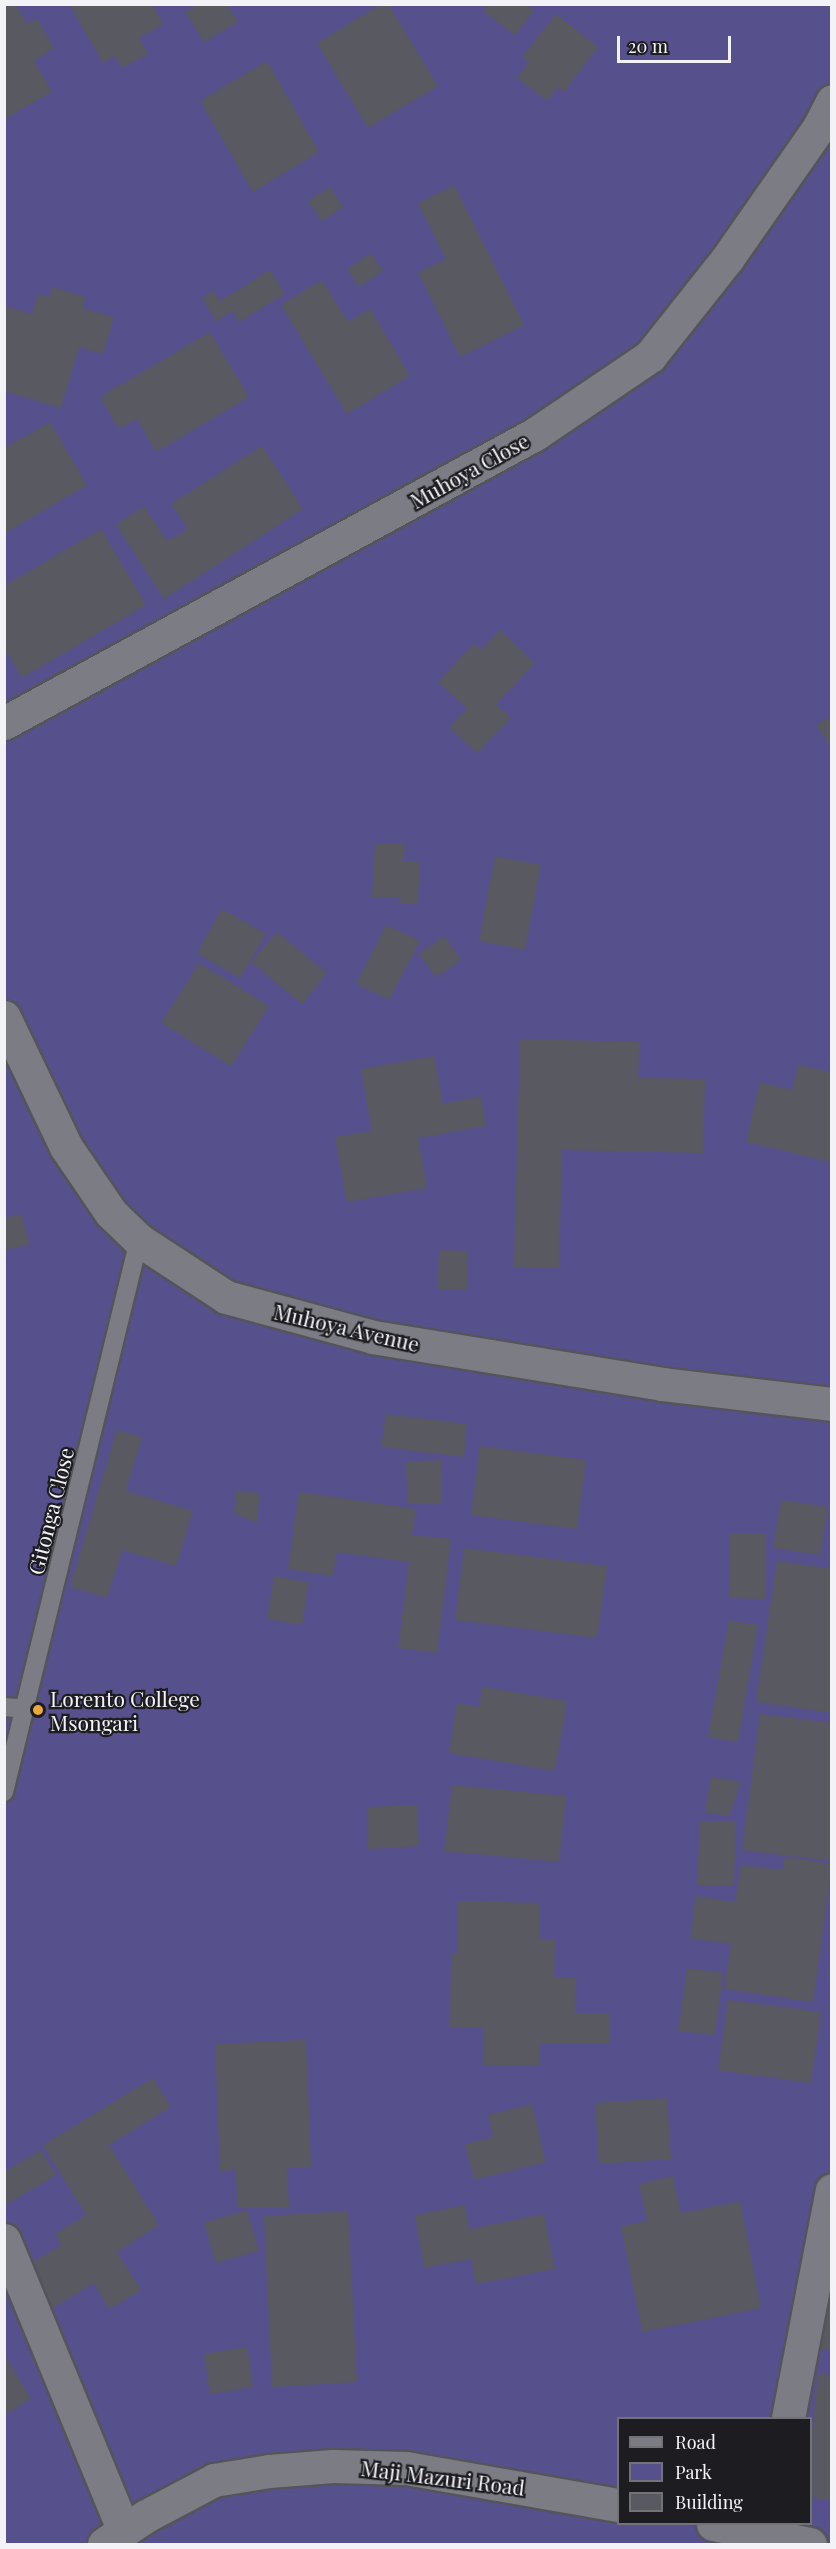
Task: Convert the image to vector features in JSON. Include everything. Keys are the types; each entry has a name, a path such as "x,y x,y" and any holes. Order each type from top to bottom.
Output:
{"street":[{"name":"Muhoya Close","path":"4,723 535,434 650,356 727,259 819,127 831,100"},
{"name":"Muhoya Avenue","path":"4,1017 66,1147 111,1213 139,1240 226,1297 373,1337 639,1381 831,1404"},
{"path":"788,2417 831,2190"},
{"path":"4,2240 114,2538"},
{"name":"Maji Mazuri Road","path":"114,2538 214,2480 333,2466 406,2468 617,2505"},
{"path":"731,2525 767,2529 810,2544"}],"lane":[{"name":"Gitonga Close","path":"4,1792 139,1240"},
{"path":"4,1707 25,1709"}],"green space":[{"path":"5,5 831,5 831,2544 5,2544"}],"building":[{"path":"4,4 15,4 27,24 37,19 54,48 34,61 52,92 6,118"},
{"path":"69,4 152,4 163,24 139,38 148,54 122,68 115,56 103,63"},
{"path":"197,4 227,4 238,22 204,42 185,12"},
{"path":"382,4 388,4 438,86 368,128 317,43"},
{"path":"488,4 526,4 534,11 515,35 483,11"},
{"path":"556,14 598,47 564,92 558,87 547,101 517,78 529,62 522,57"},
{"path":"267,61 319,152 253,192 200,101"},
{"path":"454,185 524,325 460,357 418,272 446,259 418,203"},
{"path":"330,187 343,207 322,221 308,201"},
{"path":"371,253 383,271 359,287 347,269"},
{"path":"270,270 285,294 239,322 233,311 216,321 202,298 213,291 220,301"},
{"path":"322,280 348,322 370,309 410,376 347,414 281,305"},
{"path":"52,287 86,297 82,308 114,317 103,354 79,347 61,408 4,391 4,306 32,314 38,294 49,297"},
{"path":"210,332 249,397 156,452 137,419 119,429 100,397"},
{"path":"50,422 87,485 4,534 4,448"},
{"path":"262,446 303,509 164,599 116,525 144,506 167,541 188,529 171,504"},
{"path":"101,529 146,605 22,678 4,648 4,586"},
{"path":"500,630 535,663 496,704 511,718 477,753 449,727 467,708 438,682 474,643 481,650"},
{"path":"832,715 832,748 816,725"},
{"path":"375,843 405,844 404,861 420,861 418,904 398,903 401,898 372,897"},
{"path":"495,856 541,865 525,950 479,941"},
{"path":"222,909 266,934 240,978 197,953"},
{"path":"386,925 420,941 389,1000 356,984"},
{"path":"277,932 327,973 302,1004 251,962"},
{"path":"444,936 461,960 436,977 419,954"},
{"path":"199,963 269,1006 231,1066 161,1023"},
{"path":"520,1039 640,1042 638,1078 705,1079 703,1153 562,1150 559,1268 514,1267"},
{"path":"434,1056 443,1104 481,1096 486,1126 418,1138 427,1188 347,1202 335,1137 372,1131 361,1069"},
{"path":"798,1065 832,1072 831,1162 746,1142 760,1082 792,1090"},
{"path":"21,1214 30,1244 4,1251 4,1219"},
{"path":"439,1250 467,1251 467,1290 438,1289"},
{"path":"386,1414 467,1424 464,1457 381,1447"},
{"path":"117,1430 142,1437 126,1491 193,1511 176,1566 122,1550 107,1598 70,1587"},
{"path":"480,1446 586,1460 577,1529 471,1515"},
{"path":"441,1460 442,1503 408,1504 406,1462"},
{"path":"236,1491 260,1493 257,1523 234,1513"},
{"path":"299,1492 416,1509 412,1535 451,1539 437,1653 398,1648 409,1562 337,1552 333,1576 288,1569"},
{"path":"781,1500 828,1507 820,1555 773,1548"},
{"path":"730,1533 765,1533 765,1599 729,1598"},
{"path":"464,1548 607,1566 597,1638 455,1620"},
{"path":"777,1561 832,1569 832,1713 756,1702"},
{"path":"274,1576 309,1582 302,1625 267,1619"},
{"path":"729,1620 758,1625 738,1742 708,1737"},
{"path":"482,1687 567,1701 555,1771 449,1753 457,1703 479,1707"},
{"path":"760,1714 832,1723 832,1861 742,1850"},
{"path":"711,1777 741,1782 729,1816 705,1812"},
{"path":"452,1785 566,1796 559,1862 444,1851"},
{"path":"417,1805 419,1846 368,1849 367,1807"},
{"path":"700,1821 736,1822 734,1886 697,1885"},
{"path":"785,1857 832,1864 813,2002 724,1989 731,1944 690,1938 696,1896 735,1902 741,1865 782,1870"},
{"path":"458,1901 540,1903 539,1939 555,1939 554,1978 576,1978 575,2014 609,2014 609,2044 540,2044 539,2066 483,2065 484,2027 450,2027 451,1954 457,1954"},
{"path":"687,1968 723,1973 715,2035 678,2031"},
{"path":"728,2000 821,2012 811,2083 718,2070"},
{"path":"306,2040 311,2167 287,2168 289,2207 237,2208 236,2170 220,2171 215,2044"},
{"path":"153,2078 171,2107 109,2145 159,2225 117,2252 141,2290 109,2309 94,2283 53,2308 27,2266 61,2245 55,2234 86,2215 43,2145"},
{"path":"667,2098 671,2159 599,2164 595,2103"},
{"path":"532,2104 546,2162 474,2180 465,2144 493,2137 488,2115"},
{"path":"41,2150 56,2175 4,2206 4,2172"},
{"path":"673,2176 681,2213 740,2201 761,2308 642,2332 621,2226 647,2221 639,2184"},
{"path":"465,2205 469,2229 544,2214 555,2269 476,2284 471,2259 424,2268 415,2215"},
{"path":"247,2210 259,2251 216,2263 204,2223"},
{"path":"348,2211 357,2382 272,2387 264,2216"},
{"path":"823,2302 832,2303 832,2350 820,2349"},
{"path":"247,2347 253,2387 210,2394 204,2354"},
{"path":"4,2354 31,2399 4,2415"},
{"path":"818,2374 832,2375 832,2500 812,2498 812,2431"}],"place":[{"name":"Lorento College Msongari","path":"38,1710"}]}
